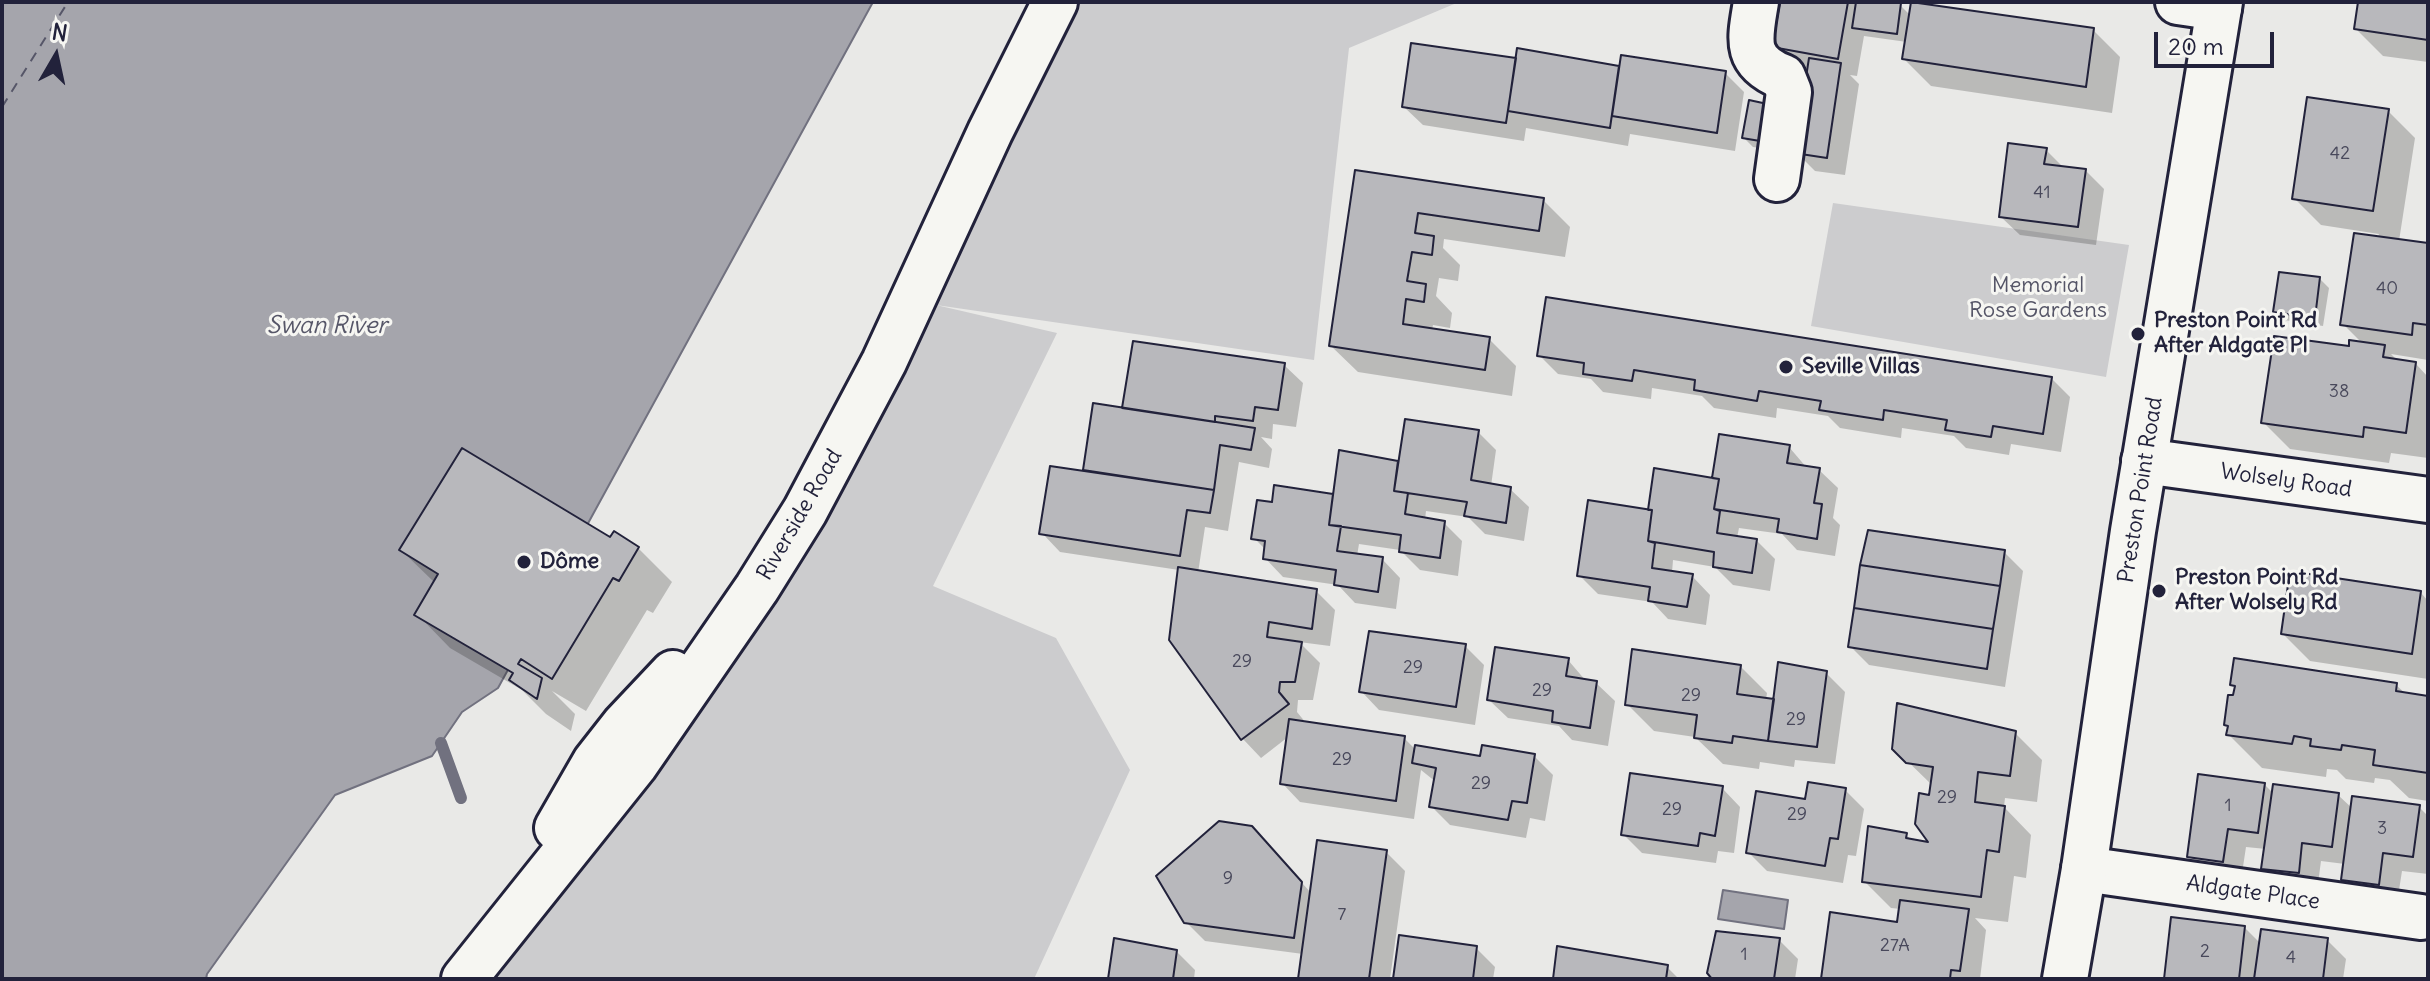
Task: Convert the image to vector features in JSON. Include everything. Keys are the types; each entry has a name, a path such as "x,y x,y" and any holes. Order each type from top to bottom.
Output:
{"street":[{"name":"Riverside Road","path":"441,979 553,835 595,762 624,725 697,647 794,490 901,283 1025,2"},
{"name":"Riverside Road","path":"464,979 635,765 757,588 805,511 884,362 990,132 1055,2"},
{"path":"1756,2 1751,32 1754,57 1765,70 1783,77 1789,92 1777,179"},
{"name":"Preston Point Road","path":"2065,979 2144,461 2205,4"},
{"name":"Wolsely Road","path":"2144,461 2428,500"},
{"name":"Aldgate Place","path":"2084,869 2421,917"}],"green space":[{"path":"1077,2 1459,2 1349,48 1314,360 936,305 1057,333 933,586 1056,638 1130,770 1034,979 484,979 921,302"},
{"name":"Memorial Rose Gardens","path":"1833,203 2129,245 2106,377 1811,326"}],"water":[{"name":"Swan River","path":"2,2 873,2 498,688 462,712 432,756 335,795 206,979 2,979"},
{"path":"1723,890 1788,900 1784,929 1718,919"}],"building":[{"path":"1780,2 1848,2 1838,59 1772,47"},
{"path":"1856,2 1901,3 1897,34 1852,28"},
{"path":"1911,2 2094,28 2086,87 1902,59"},
{"path":"2358,2 2428,2 2428,40 2354,29"},
{"path":"1411,43 1516,58 1506,123 1402,107"},
{"path":"1517,48 1619,66 1610,128 1508,111"},
{"path":"1621,55 1726,71 1717,133 1612,116"},
{"path":"1809,58 1841,63 1827,158 1794,153"},
{"path":"2307,97 2389,109 2373,211 2292,199"},
{"path":"1749,100 1772,105 1766,142 1742,138"},
{"path":"2008,143 2047,148 2044,164 2086,169 2078,227 1999,217"},
{"path":"1355,170 1544,198 1539,231 1418,213 1415,233 1434,236 1432,255 1412,252 1407,281 1426,284 1424,302 1406,299 1403,324 1490,337 1485,370 1329,346"},
{"path":"2354,233 2428,243 2428,325 2413,323 2412,335 2340,325"},
{"path":"2279,272 2320,277 2315,318 2273,312"},
{"name":"Seville Villas","path":"1546,297 2052,377 2043,434 1993,426 1991,437 1945,430 1947,420 1884,410 1883,420 1819,410 1821,401 1759,391 1757,401 1694,390 1695,380 1634,370 1632,381 1583,374 1584,363 1537,356"},
{"path":"2274,336 2349,346 2349,340 2385,345 2383,357 2416,362 2406,433 2364,427 2363,437 2261,423"},
{"path":"1133,341 1285,363 1278,410 1255,407 1253,421 1215,416 1215,422 1122,408"},
{"path":"1093,403 1255,428 1251,450 1220,445 1214,490 1083,470"},
{"path":"1405,419 1479,430 1471,480 1511,487 1506,523 1464,516 1467,502 1394,491"},
{"path":"1719,434 1790,445 1787,463 1820,468 1814,503 1822,504 1817,539 1777,532 1779,519 1714,509 1719,479 1712,478"},
{"name":"Dôme","path":"462,448 610,537 614,531 639,547 619,581 613,578 552,679 521,659 518,664 542,678 537,699 509,680 513,673 414,615 438,574 399,550"},
{"path":"1339,450 1398,461 1394,491 1408,493 1405,514 1445,521 1440,558 1399,552 1401,535 1329,525"},
{"path":"1050,466 1214,490 1210,513 1187,510 1180,556 1039,534"},
{"path":"1654,468 1719,479 1714,509 1720,511 1717,533 1757,539 1752,573 1713,567 1714,552 1648,541 1652,510 1648,510"},
{"path":"1274,485 1333,494 1329,525 1341,526 1337,551 1383,557 1378,592 1334,585 1336,570 1263,559 1265,541 1251,539 1257,500 1272,502"},
{"path":"1588,500 1652,510 1648,541 1655,543 1652,568 1693,574 1687,607 1648,601 1650,587 1577,576"},
{"path":"1868,530 2005,550 2000,586 1860,565"},
{"path":"1860,565 2000,586 1993,629 1854,608"},
{"path":"1178,567 1317,589 1312,629 1269,622 1267,637 1302,642 1295,682 1280,682 1279,692 1289,704 1241,740 1169,640"},
{"path":"2290,571 2421,591 2412,654 2281,634"},
{"path":"1854,608 1993,629 1987,669 1848,647"},
{"path":"1369,631 1466,644 1456,707 1359,692"},
{"path":"1495,647 1569,658 1566,676 1597,681 1590,728 1552,722 1553,711 1487,700"},
{"path":"1632,649 1741,665 1737,694 1774,699 1768,741 1733,736 1732,743 1694,738 1697,715 1625,705"},
{"path":"2234,658 2397,683 2396,691 2428,696 2428,773 2373,765 2375,750 2342,745 2341,750 2310,746 2311,739 2294,736 2292,744 2226,735 2228,726 2224,725 2228,695 2233,695 2235,686 2230,685"},
{"path":"1778,662 1827,671 1817,747 1768,741"},
{"path":"1897,703 2016,731 2010,776 1978,772 1975,802 2005,806 1999,852 1987,850 1981,897 1862,882 1868,826 1907,833 1906,838 1928,842 1915,824 1919,793 1929,795 1933,767 1906,763 1892,749"},
{"path":"1289,719 1405,736 1396,801 1280,784"},
{"path":"1415,745 1480,756 1482,745 1535,754 1527,803 1512,801 1508,820 1429,807 1436,768 1412,763"},
{"path":"1630,773 1723,786 1715,836 1700,833 1698,846 1621,835"},
{"path":"2198,774 2265,783 2258,833 2228,829 2223,862 2187,857"},
{"path":"1808,782 1846,788 1838,839 1830,838 1825,866 1746,853 1756,791 1805,799"},
{"path":"2273,784 2339,793 2332,847 2302,843 2299,873 2261,869"},
{"path":"2352,796 2420,805 2413,857 2383,853 2379,885 2341,880"},
{"path":"1219,821 1252,826 1302,882 1294,938 1184,923 1156,876"},
{"path":"1317,840 1387,850 1369,979 1298,979"},
{"path":"1900,900 1969,909 1960,971 1951,970 1950,979 1821,979 1830,912 1897,922"},
{"path":"2171,917 2245,926 2239,979 2164,979"},
{"path":"2261,929 2328,938 2323,979 2254,979"},
{"path":"1716,931 1780,938 1774,979 1712,979 1707,973"},
{"path":"1399,935 1477,946 1473,979 1393,979"},
{"path":"1114,938 1177,950 1173,979 1108,979"},
{"path":"1557,946 1668,965 1666,979 1553,979"}],"waterway":[{"path":"441,743 461,798"}],"ferry route":[{"path":"2,107 68,2"}],"place":[{"name":"Preston Point Rd After Aldgate Pl","path":"2138,334"},
{"name":"Seville Villas","path":"1786,367"},
{"name":"Dôme","path":"524,562"},
{"name":"Preston Point Rd After Wolsely Rd","path":"2159,591"}]}
